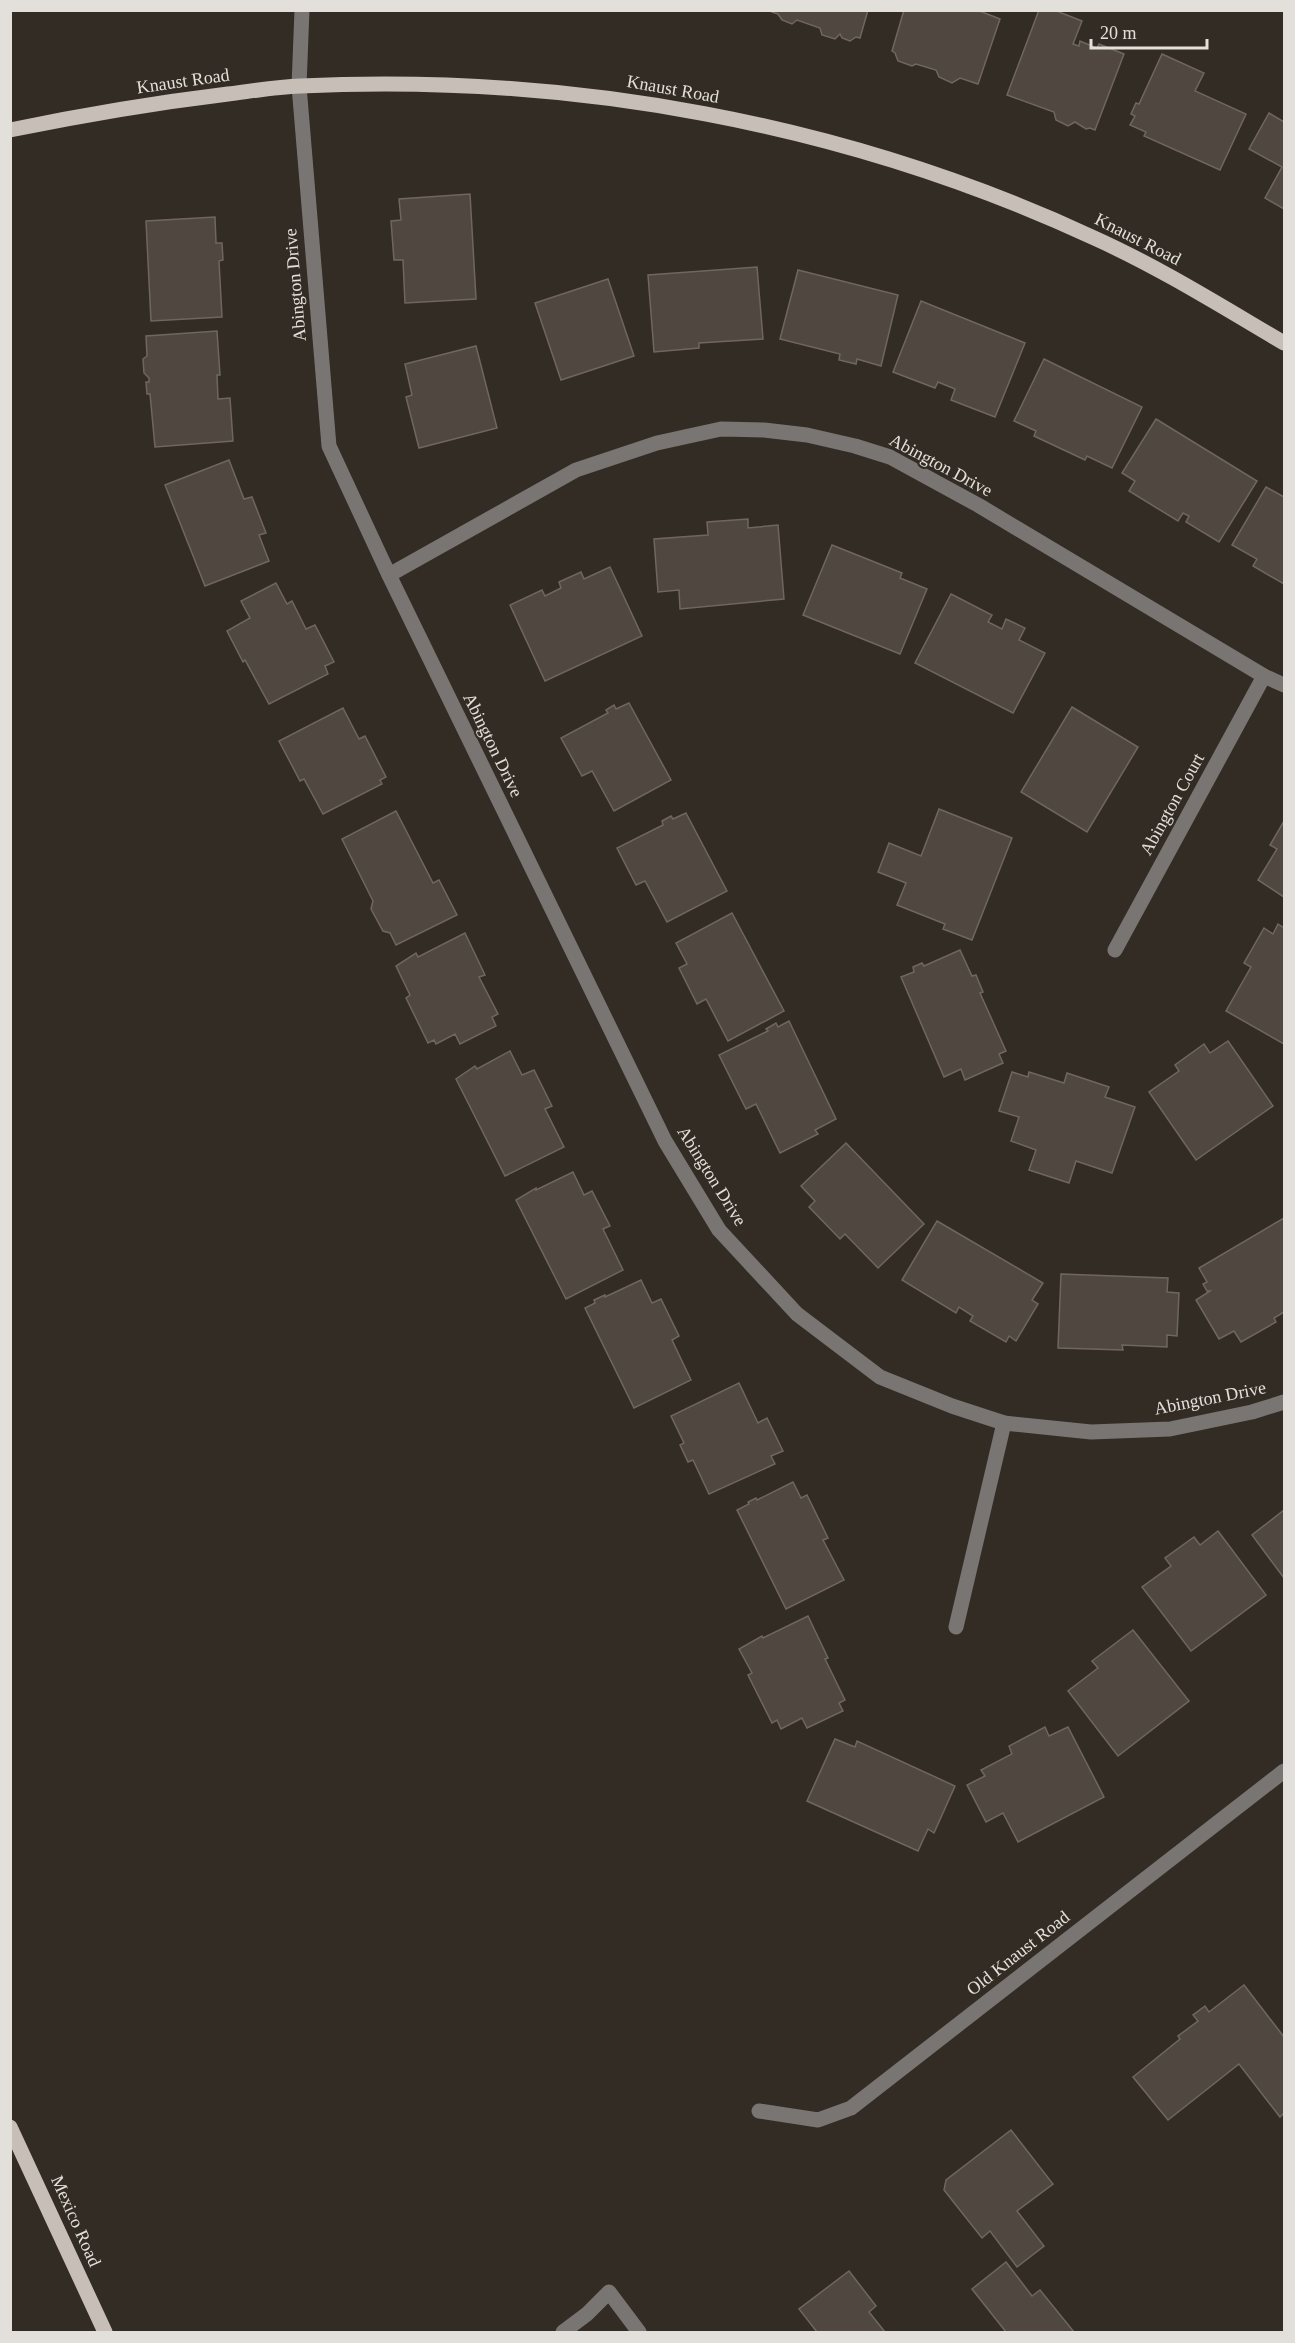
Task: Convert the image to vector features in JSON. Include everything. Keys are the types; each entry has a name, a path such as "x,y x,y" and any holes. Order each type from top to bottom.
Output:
{"main road":[{"name":"Knaust Road","path":"10,130 148,105 299,86 410,85 508,89 605,98 705,114 798,132 898,161 991,195 1092,237 1181,282 1284,344"},
{"name":"Mexico Road","path":"10,2127 105,2332"}],"street":[{"name":"Abington Drive","path":"302,10 299,86 329,446 389,575 665,1141 719,1230 797,1314 880,1377 951,1406 1004,1423 1091,1432 1170,1429 1252,1412 1284,1402"},
{"name":"Abington Drive","path":"389,575 576,470 678,438 721,429 764,430 817,437 890,457 978,505 1284,685"},
{"name":"Abington Court","path":"1114,951 1264,675"},
{"path":"956,1627 1004,1423"},
{"name":"Old Knaust Road","path":"759,2111 818,2120 850,2108 1284,1771"},
{"path":"563,2332 587,2314 609,2292 639,2332"}],"building":[{"path":"773,10 868,10 860,38 856,37 850,41 842,38 840,34 835,39 822,35 820,28 797,20 792,24 782,20 778,14 772,12"},
{"path":"904,10 977,10 1000,19 978,84 960,78 952,83 939,77 936,70 898,61 892,51"},
{"path":"1039,10 1054,10 1082,21 1073,44 1079,46 1080,41 1097,48 1099,44 1124,54 1095,130 1086,129 1075,122 1068,126 1056,120 1054,112 1007,95"},
{"path":"1162,54 1204,73 1195,91 1246,114 1220,170 1144,136 1146,132 1130,125 1135,116 1131,114 1136,103 1139,104"},
{"path":"1269,113 1284,122 1284,209 1265,198 1282,167 1249,149"},
{"path":"470,194 476,299 405,303 403,260 394,260 391,221 401,220 399,199"},
{"path":"215,217 216,243 222,243 223,260 219,261 222,317 151,321 146,221"},
{"path":"757,267 763,339 699,343 699,348 654,352 648,275"},
{"path":"798,270 898,295 881,366 857,359 856,364 839,360 840,354 780,339"},
{"path":"608,279 634,356 561,380 535,303"},
{"path":"921,301 1025,343 995,417 951,400 955,389 938,382 935,388 893,372"},
{"path":"217,331 220,375 217,375 218,399 230,398 233,441 155,447 150,394 147,394 146,382 149,382 149,378 144,373 143,359 147,356 146,336"},
{"path":"476,346 497,428 419,448 406,397 412,395 405,364"},
{"path":"1044,359 1142,407 1112,468 1087,456 1085,460 1034,436 1036,431 1014,421"},
{"path":"1156,419 1257,481 1219,542 1186,522 1189,516 1183,513 1178,521 1129,491 1135,481 1122,473"},
{"path":"229,460 244,499 252,497 266,533 259,535 269,561 205,586 165,485"},
{"path":"1266,487 1284,497 1284,584 1253,566 1257,559 1232,545"},
{"path":"748,519 748,528 778,525 784,599 680,609 679,590 658,592 654,539 708,535 707,522"},
{"path":"832,545 902,573 900,578 927,589 900,654 803,615"},
{"path":"610,567 642,636 545,681 510,605 542,590 545,596 561,588 559,582 581,572 584,579"},
{"path":"276,583 287,604 292,601 306,629 315,625 334,662 325,666 328,674 269,704 227,631 250,618 241,601"},
{"path":"951,594 992,615 988,622 1002,629 1006,619 1025,628 1019,640 1045,653 1013,713 915,663"},
{"path":"629,703 671,780 614,811 592,771 582,776 561,738 608,713 606,710 614,705 616,709"},
{"path":"1072,707 1138,747 1087,832 1021,792"},
{"path":"343,708 359,739 365,736 386,777 380,780 382,784 323,814 304,779 300,781 279,741"},
{"path":"939,809 1012,838 972,940 943,929 945,924 897,905 906,883 878,872 889,843 921,856"},
{"path":"396,811 433,883 439,880 457,915 396,945 390,933 383,931 371,909 373,901 342,839"},
{"path":"686,813 727,891 667,922 645,881 636,885 617,848 663,825 662,821 671,816 673,819"},
{"path":"1284,821 1284,897 1258,880 1277,849 1270,845"},
{"path":"732,913 784,1011 728,1041 706,999 697,1004 679,968 687,964 676,943"},
{"path":"1278,924 1284,928 1284,1044 1226,1011 1251,967 1244,963 1264,928 1273,934"},
{"path":"465,933 485,975 479,977 498,1014 492,1017 496,1026 460,1044 455,1034 436,1044 434,1040 428,1043 406,998 410,995 396,966 416,953 418,957"},
{"path":"960,950 972,976 976,975 983,992 980,993 1006,1051 999,1054 1003,1063 965,1080 961,1069 944,1077 901,977 914,972 913,967 922,963 924,966"},
{"path":"789,1021 836,1119 815,1130 818,1134 780,1153 756,1104 746,1109 719,1055 768,1031 766,1029 776,1023 778,1027"},
{"path":"1228,1041 1273,1106 1196,1160 1149,1092 1179,1071 1175,1065 1204,1044 1210,1053"},
{"path":"510,1051 522,1075 534,1070 552,1106 545,1109 564,1147 505,1176 456,1079 475,1066 477,1069"},
{"path":"1012,1072 1028,1077 1029,1072 1064,1083 1067,1073 1109,1087 1105,1097 1135,1107 1112,1173 1076,1161 1069,1183 1029,1170 1036,1150 1011,1141 1019,1117 999,1111"},
{"path":"846,1143 924,1224 878,1268 845,1234 840,1239 809,1207 815,1201 801,1186"},
{"path":"573,1172 584,1195 592,1191 610,1226 603,1229 623,1270 566,1299 516,1200 536,1188 536,1190"},
{"path":"1284,1218 1284,1312 1274,1318 1276,1322 1241,1342 1234,1331 1219,1339 1196,1300 1210,1291 1207,1291 1203,1284 1207,1282 1199,1268"},
{"path":"937,1221 1043,1283 1032,1300 1038,1304 1016,1341 1009,1336 1006,1342 970,1321 973,1316 959,1307 956,1313 902,1280"},
{"path":"1061,1274 1168,1278 1167,1292 1179,1293 1177,1336 1167,1335 1167,1347 1122,1345 1123,1350 1058,1348"},
{"path":"641,1280 652,1303 661,1299 679,1336 672,1340 691,1380 634,1408 585,1308 595,1303 594,1300"},
{"path":"739,1383 758,1423 767,1418 783,1451 771,1456 775,1464 709,1494 693,1460 688,1462 680,1445 684,1443 671,1416"},
{"path":"793,1482 801,1498 807,1495 828,1538 823,1540 844,1580 786,1609 737,1510 756,1498 757,1500"},
{"path":"1284,1510 1284,1578 1252,1535"},
{"path":"1218,1531 1266,1595 1191,1651 1142,1587 1171,1566 1165,1558 1194,1537 1200,1545"},
{"path":"808,1616 845,1700 839,1703 843,1711 807,1728 802,1718 781,1729 777,1720 772,1723 748,1675 752,1673 739,1649 762,1636 763,1638"},
{"path":"1133,1630 1189,1701 1118,1756 1068,1691 1098,1668 1092,1661"},
{"path":"1045,1727 1049,1736 1068,1727 1104,1797 1018,1842 1003,1813 986,1822 967,1785 985,1776 981,1770 1012,1754 1009,1746"},
{"path":"835,1739 855,1747 857,1741 955,1786 934,1833 928,1829 918,1851 807,1801"},
{"path":"1244,1985 1284,2037 1284,2113 1280,2117 1239,2064 1168,2120 1133,2077 1180,2039 1178,2036 1198,2021 1193,2015 1205,2006 1209,2012"},
{"path":"1011,2130 1053,2184 1017,2211 1044,2246 1017,2267 990,2231 982,2238 944,2190 946,2180"},
{"path":"1006,2262 1032,2296 1040,2290 1074,2332 1006,2332 972,2289"},
{"path":"849,2271 876,2306 869,2312 885,2332 817,2332 799,2309"}]}
